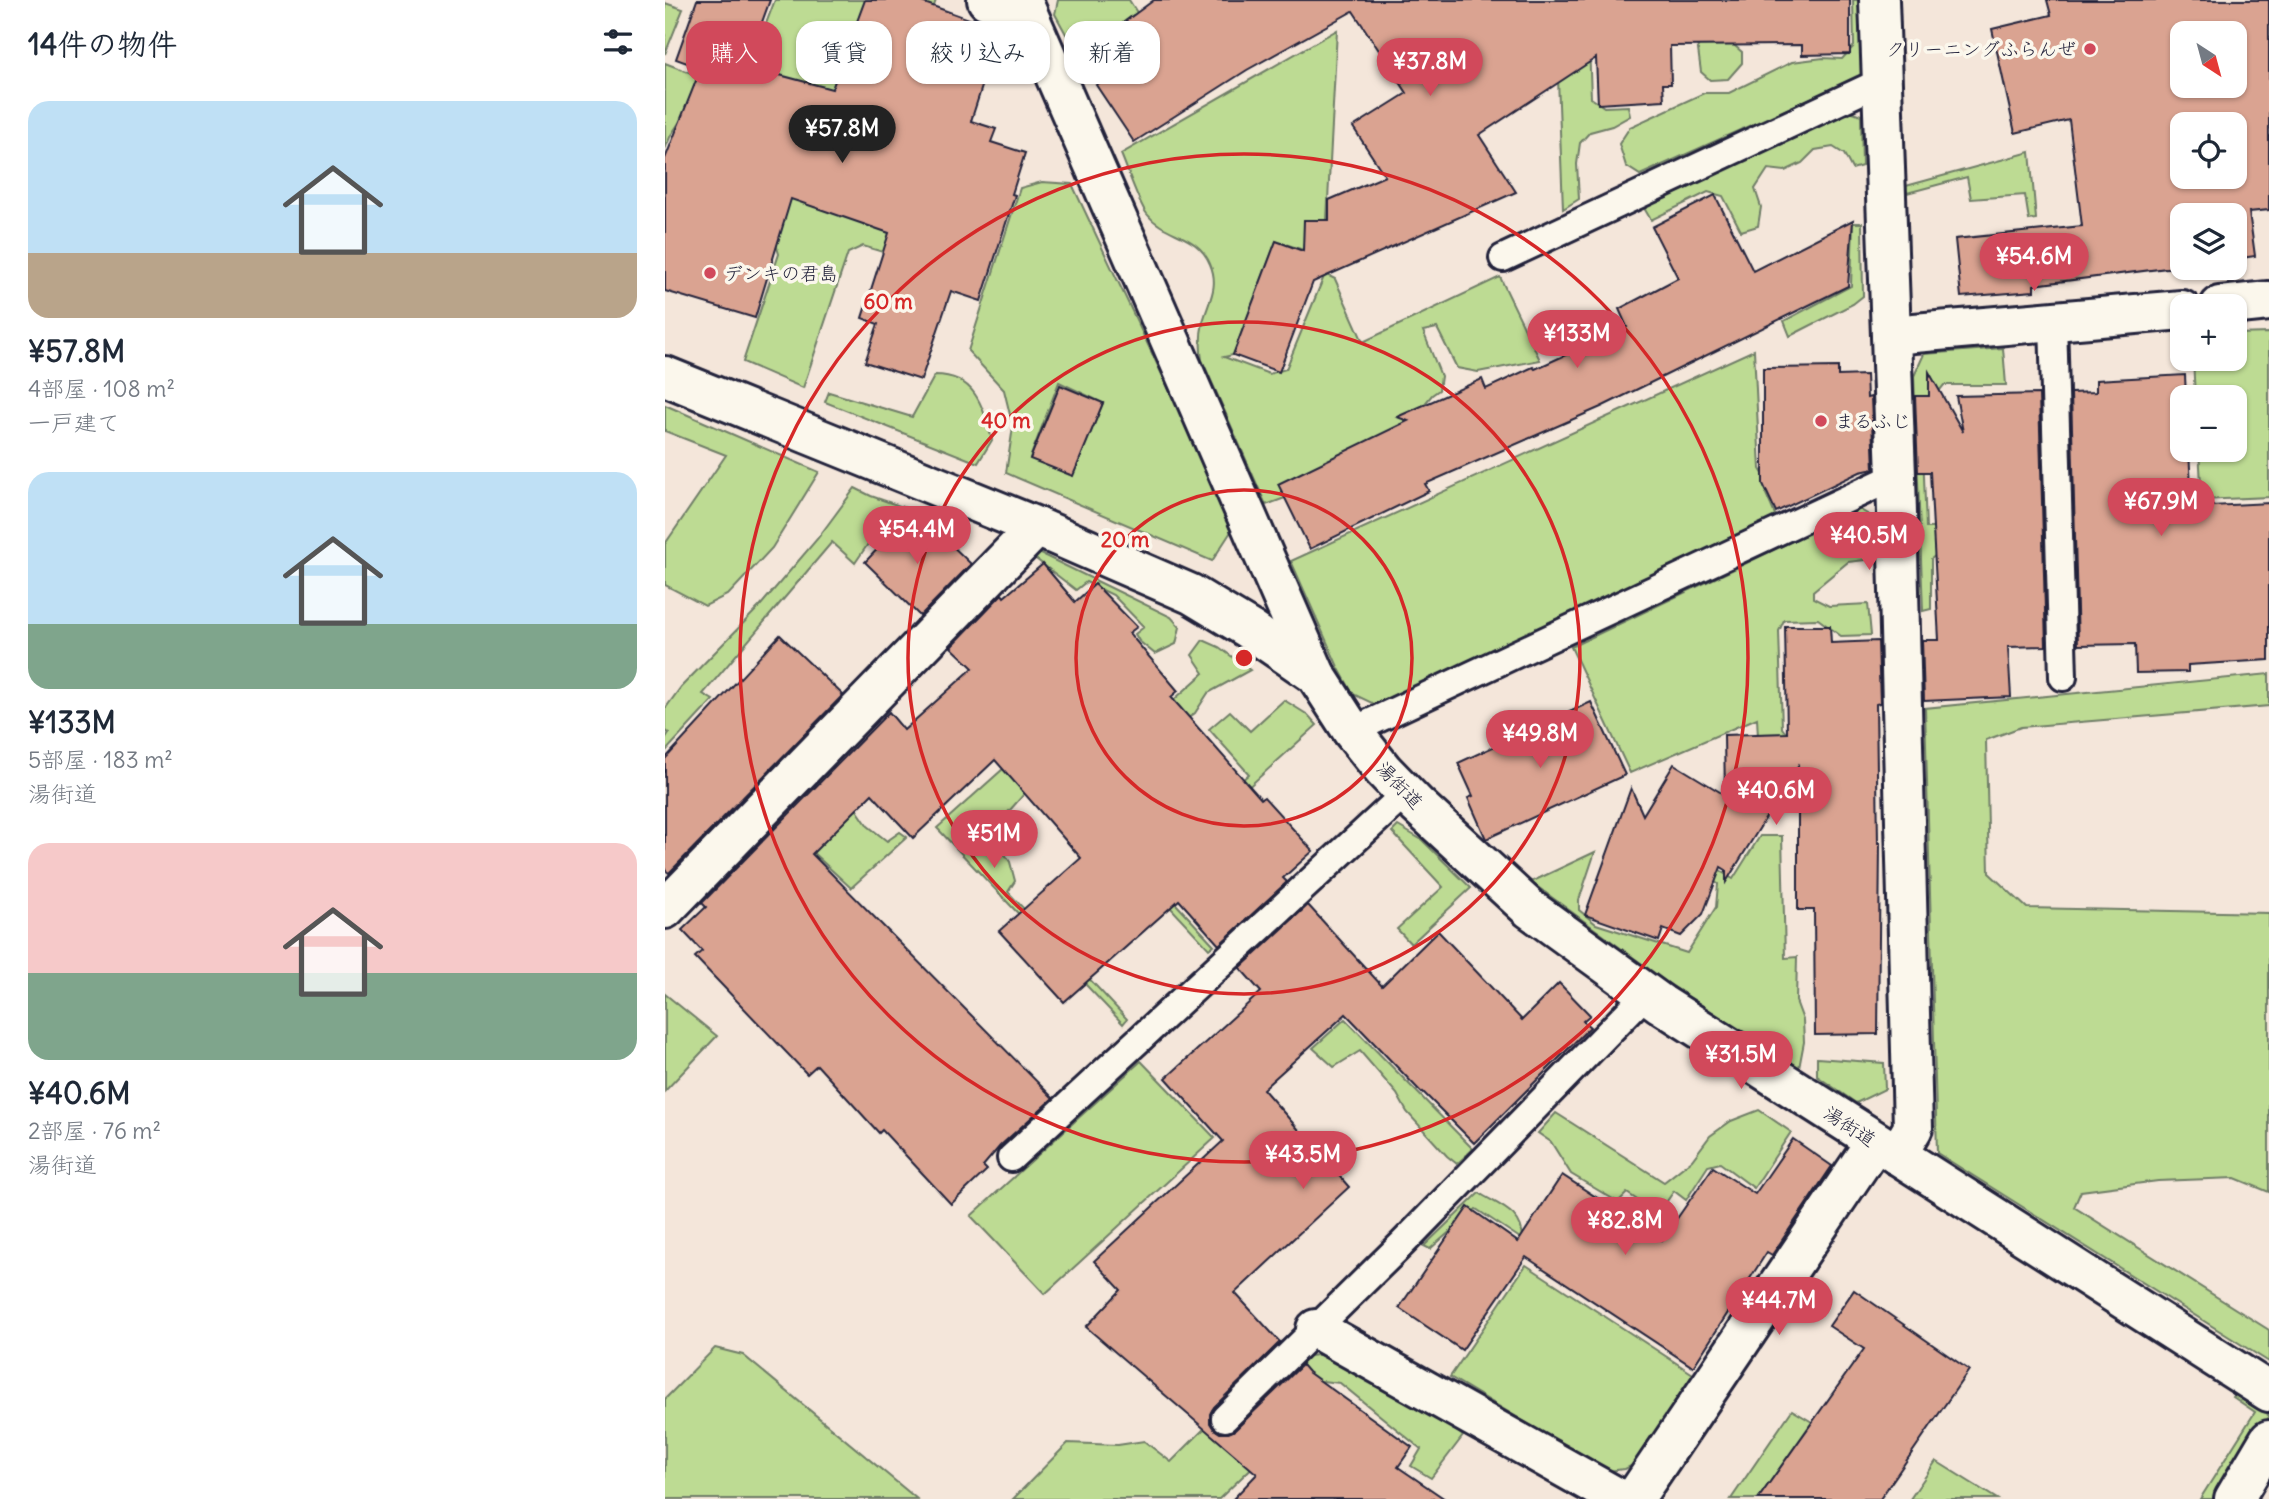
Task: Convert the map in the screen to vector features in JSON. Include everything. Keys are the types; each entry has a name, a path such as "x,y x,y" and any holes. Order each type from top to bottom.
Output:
{"street":[{"path":"987,0 1025,8 1316,675"},
{"path":"1634,1499 1886,1148 1913,1128 1896,475 1879,0"},
{"path":"2247,303 2269,301"},
{"path":"1891,335 2170,311"},
{"path":"665,376 1037,527 1191,594 1249,629 1316,675"},
{"path":"665,909 1037,527"},
{"name":"湯街道","path":"1316,675 1352,732 1406,793 1530,909 1646,994 2269,1392"},
{"path":"1316,1328 1620,1499"},
{"path":"2234,1499 2269,1440"}],"lane":[{"path":"1503,258 1882,80"},
{"path":"2053,321 2063,677"},
{"path":"1352,732 1896,475"},
{"path":"1011,1158 1406,793"},
{"path":"1225,1418 1403,1243 1646,994"}],"green space":[{"path":"775,0 936,0 929,21 906,21 908,84 886,148 900,257 863,246 848,253 803,388 743,362 779,254 776,244 665,188 685,114 665,149 665,63 686,71 686,84 719,84 740,92 743,84 782,84 782,21 767,21"},
{"path":"1058,0 1129,0 1142,21 1132,21 1133,15 1125,21 1064,21 1064,30 1055,14"},
{"path":"1555,0 1589,44 1591,98 1604,107 1628,106 1630,116 1612,126 1590,132 1580,143 1577,164 1579,199 1563,209"},
{"path":"1853,0 1869,0 1870,62 1860,76 1640,175 1626,166 1619,144 1630,127 1704,93 1729,93 1792,62 1823,58 1842,59 1854,46"},
{"path":"665,3 683,9 665,54"},
{"path":"1337,30 1325,257 1276,241 1233,355 1224,357 1269,374 1286,369 1325,274 1335,279 1363,342 1500,277 1540,360 1478,372 1457,368 1437,328 1423,331 1441,376 1439,390 1414,417 1437,464 1285,498 1266,505 1202,360 1202,327 1214,280 1210,264 1197,246 1163,227 1147,214 1121,154"},
{"path":"1729,41 1742,52 1742,63 1728,79 1710,80 1701,72 1697,42"},
{"path":"1845,109 1861,115 1862,166 1852,169 1844,154 1833,147 1815,150 1802,163 1785,171 1768,169 1755,189 1761,207 1758,226 1741,231 1723,196 1708,192 1651,220 1644,208"},
{"path":"2030,152 2036,219 2029,220 2025,195 1971,199 1967,177 1907,193 1906,186"},
{"path":"1042,182 1072,184 1234,527 1212,561 1006,473 1013,427 1004,390 968,351 1020,188","holes":["1059,382 1103,403 1072,476 1030,458"]},
{"path":"1853,223 1862,223 1863,296 1853,304 1790,336 1784,321 1851,286"},
{"path":"2269,333 2269,497 2202,500 2200,462 2247,462 2247,385 2194,385 2194,371 2247,371 2247,334"},
{"path":"2003,348 2006,385 1944,385 1931,401 1923,451 1926,528 2037,527 1940,552 1931,559 1931,609 1923,611 1914,376 1924,354"},
{"path":"1754,350 1760,469 1765,477 1804,478 1766,494 1776,517 1376,705 1353,694 1338,667 1291,561"},
{"path":"935,375 949,376 960,381 969,387 981,405 992,440 978,463 825,402 829,392 912,417"},
{"path":"665,405 819,472 772,548 729,594 705,606 665,585 665,544 726,455 665,431"},
{"path":"855,488 920,513 918,521 886,514 871,523 868,544 855,563 832,542 703,694 713,700 665,752 665,739 669,733 665,731 665,709 681,687 760,606 818,538"},
{"path":"1859,509 1869,515 1873,559 1848,562 1813,591 1813,598 1829,606 1868,604 1871,635 1841,636 1818,619 1784,620 1779,631 1782,728 1790,738 1760,774 1757,718 1630,773 1571,647"},
{"path":"1037,552 1171,617 1180,627 1176,644 1155,654 1139,641 1135,634 1144,627 1113,595 1086,582 1076,590 1032,556"},
{"path":"1203,640 1219,647 1250,670 1208,693 1195,713 1147,749 1132,737 1204,673 1192,655"},
{"path":"2269,674 2269,706 2021,727 1986,740 1989,873 2027,908 2269,913 2269,1192 2235,1178 2158,1181 2081,1191 2074,1207 2269,1330 2269,1362 1937,1153 1925,708"},
{"path":"1284,700 1308,715 1317,725 1200,831 1194,823 1249,774 1209,729 1230,711 1250,731"},
{"path":"837,763 855,784 855,807 868,826 887,841 900,832 907,837 851,888 812,852 758,905 725,874 759,839 773,853 816,787 815,783"},
{"path":"1003,769 1025,793 1002,819 993,836 1010,862 1015,881 1008,892 1127,1019 1123,1024 937,828"},
{"path":"1052,780 1073,793 1214,945 1209,949"},
{"path":"1398,826 1422,840 1471,888 1411,944 1397,929 1443,887 1392,832"},
{"path":"1649,828 1733,879 1760,836 1782,836 1785,958 1797,957 1796,1001 1803,1020 1804,1042 1799,1068 1668,983 1531,882 1595,852 1579,900 1579,910 1596,924 1687,953 1716,907 1718,884 1693,867"},
{"path":"665,994 717,1036 665,1091"},
{"path":"1345,1019 1473,1149 1457,1164 1407,1112 1397,1094 1360,1051 1334,1067 1313,1048"},
{"path":"1817,1058 1884,1063 1885,1089 1856,1103 1817,1076"},
{"path":"1141,1061 1215,1138 1045,1294 971,1216"},
{"path":"1759,1110 1791,1132 1754,1188 1720,1163 1708,1166 1686,1200 1674,1191 1658,1214 1627,1193 1618,1202 1571,1174 1551,1142 1538,1133 1556,1113 1664,1182 1692,1160 1710,1136 1731,1121"},
{"path":"1479,1193 1515,1216 1522,1230 1523,1240 1476,1209 1430,1249 1424,1246"},
{"path":"1526,1265 1693,1374 1637,1463 1625,1469 1607,1471 1450,1377"},
{"path":"715,1348 743,1355 917,1499 665,1499 665,1399"},
{"path":"1326,1354 1444,1422 1463,1436 1431,1478 1411,1466 1421,1449 1340,1383 1322,1381 1264,1456 1219,1499 1013,1499 1068,1443 1118,1445 1144,1441 1171,1462 1208,1425 1223,1439 1309,1356"},
{"path":"2239,1389 2266,1406 2269,1421 2221,1499 2200,1499 2255,1412 2233,1397"},
{"path":"1792,1410 1812,1422 1758,1499 1731,1499"},
{"path":"1936,1461 1997,1499 1910,1499"}],"building":[{"path":"697,0 770,0 762,21 690,21"},
{"path":"865,0 916,0 975,21 906,21 906,84 983,84 971,121 996,129 991,142 1025,153 1012,194 1015,195 981,301 951,291 921,380 865,362 878,324 862,318 889,233 791,199 755,318 665,291 665,159 695,84 782,84 782,76 796,79 796,84 813,84 832,89 834,84 892,84 892,21 857,21"},
{"path":"1154,0 1850,0 1850,54 1802,55 1802,45 1670,46 1671,84 1663,84 1664,100 1598,104 1596,58 1479,135 1516,192 1313,282 1279,372 1233,355 1276,241 1303,251 1304,220 1329,220 1329,200 1385,176 1353,127 1407,93 1353,11 1247,70 1134,142 1096,85 1160,84 1160,21 1126,21"},
{"path":"2047,0 2269,0 2269,210 2249,212 2255,256 2247,257 2247,203 2170,203 2170,268 2034,285 2034,291 1961,297 1955,239 2082,226 2069,120 2015,133 1992,29 2051,15"},
{"path":"686,31 686,63 676,59"},
{"path":"1715,195 1753,271 1853,220 1848,286 1601,407 1425,484 1429,491 1310,549 1278,484 1408,421 1397,417 1482,379 1486,389 1627,327 1619,309 1678,278 1652,227"},
{"path":"1838,367 1838,376 1866,375 1867,398 1871,397 1874,469 1860,472 1776,512 1763,484 1763,368"},
{"path":"1929,372 1963,432 1956,396 2039,394 2046,646 2008,647 2011,697 1924,701 1922,640 1939,640 1930,472 1918,472 1915,396 1929,396"},
{"path":"2185,375 2185,385 2170,385 2170,462 2190,462 2192,507 2269,503 2269,660 2188,665 2188,672 2136,673 2135,644 2078,645 2071,393 2096,392 2096,380"},
{"path":"1060,385 1103,403 1073,476 1030,459"},
{"path":"908,517 935,544 942,536 971,564 920,616 865,562"},
{"path":"1043,564 1075,602 1095,584 1137,627 1129,633 1178,691 1171,697 1261,799 1264,797 1313,851 1283,878 1287,882 1219,945 1179,900 1064,1002 999,931 1081,858 995,760 913,838 872,794 812,854 1053,1098 1000,1146 983,1166 987,1170 951,1204 882,1130 879,1133 817,1065 807,1074 695,957 702,951 682,930 706,907 702,903 889,712 904,730 973,668 951,647 1002,594 1004,597"},
{"path":"1785,626 1830,626 1831,643 1878,641 1878,1034 1815,1035 1814,910 1798,910 1798,766 1726,882 1726,870 1721,867 1703,914 1681,936 1663,929 1659,941 1585,915 1631,788 1643,815 1674,764 1725,795 1724,735 1787,733"},
{"path":"780,635 843,695 669,873 665,870 665,759"},
{"path":"1591,702 1625,775 1486,839 1468,798 1473,796 1458,763"},
{"path":"1308,905 1382,986 1438,931 1522,1020 1559,983 1590,1015 1583,1021 1590,1027 1474,1143 1346,1014 1263,1089 1349,1187 1235,1293 1280,1342 1214,1407 1210,1414 1210,1423 1220,1433 1235,1430 1302,1365 1412,1447 1398,1467 1445,1499 1233,1499 1257,1474 1086,1327 1121,1290 1094,1261 1223,1141 1166,1078 1261,992 1240,968"},
{"path":"1793,1139 1832,1166 1772,1255 1767,1252 1693,1367 1526,1257 1462,1350 1399,1308 1468,1207 1518,1242 1562,1175 1662,1240 1713,1167 1755,1194"},
{"path":"1854,1290 1969,1370 1880,1499 1758,1499 1864,1349 1829,1326"}],"place":[{"name":"クリーニングふらんぜ","path":"2090,49"},
{"name":"デンキの君島","path":"710,273"},
{"name":"まるふじ","path":"1821,421"}]}
